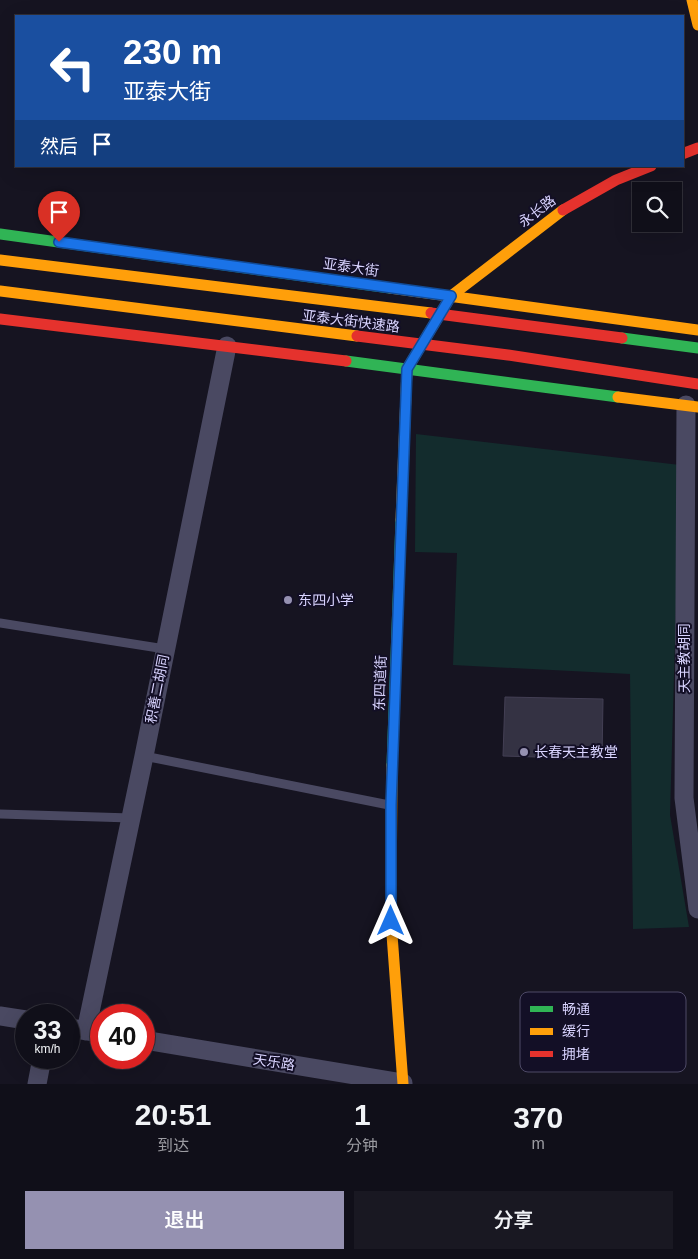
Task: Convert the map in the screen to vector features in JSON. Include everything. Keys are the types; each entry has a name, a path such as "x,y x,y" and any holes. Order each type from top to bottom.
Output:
{"main road":[{"path":"692,0 698,25"},
{"path":"684,153 698,148"},
{"name":"永长路","path":"451,296 568,207 616,180 648,167"},
{"name":"亚泰大街","path":"0,234 698,330"},
{"name":"亚泰大街快速路","path":"0,260 515,323 698,348"},
{"name":"亚泰大街快速路","path":"0,291 508,356 698,384"},
{"name":"东四道街","path":"403,1083 391,921 391,805 407,369 451,296"},
{"path":"0,320 228,346 692,406"}],"street":[{"name":"积善二胡同","path":"85,1030 144,756 228,346"},
{"name":"天主教胡同","path":"692,406 684,798 692,818 698,909"},
{"path":"0,1016 15,1018"},
{"name":"天乐路","path":"155,1042 403,1083"},
{"path":"37,1084 40,1069"}],"lane":[{"path":"0,623 165,649"},
{"path":"144,756 391,805"},
{"path":"0,814 131,818"}],"green space":[{"path":"416,434 680,465 670,815 689,927 633,929 630,674 453,665 457,553 415,552"}],"building":[{"path":"505,697 603,699 602,759 503,756"}],"traffic: fast":[{"path":"0,234 390,288"},
{"path":"622,338 698,348"},
{"path":"346,361 618,397"},
{"path":"392,765 401,520"}],"traffic: slow":[{"path":"692,0 698,25"},
{"path":"401,520 407,369 451,296 563,210"},
{"path":"0,260 431,313"},
{"path":"390,288 698,330"},
{"path":"0,291 357,336"},
{"path":"618,397 698,407"},
{"path":"392,765 391,921 403,1084"}],"traffic: jam":[{"path":"684,153 698,148"},
{"path":"563,210 616,180 648,167"},
{"path":"431,313 622,338"},
{"path":"0,319 346,361"},
{"path":"357,336 508,355 698,384"}],"place":[{"name":"东四小学","path":"288,600"},
{"name":"长春天主教堂","path":"524,752"}],"route":[{"path":"59,242 451,296 407,369 391,805 391,921"}]}
